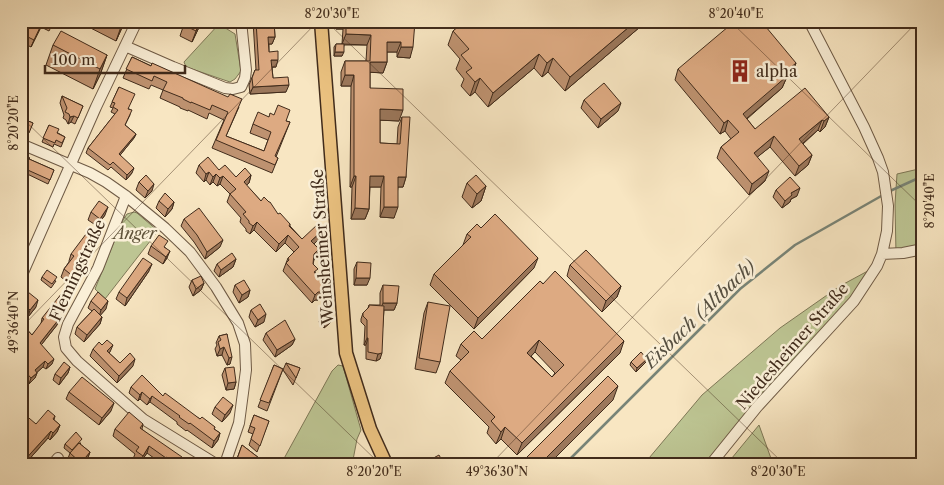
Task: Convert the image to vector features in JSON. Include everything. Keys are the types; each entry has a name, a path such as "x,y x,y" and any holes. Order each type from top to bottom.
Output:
{"main road":[{"name":"Weinsheimer Straße","path":"321,21 346,353 370,429 386,464"}],"street":[{"path":"21,277 96,107 138,21"},
{"path":"126,46 225,88 233,89 240,87 245,78 246,70 241,21"},
{"name":"Niedesheimer Straße","path":"711,464 757,407 854,301 877,266 882,254 887,230 888,206 885,180 878,158 864,127 809,21"},
{"path":"21,144 90,173 126,196 165,228 190,252 216,287 238,323 244,344 246,370 239,423 225,464"},
{"name":"Flemingstraße","path":"126,196 98,268 68,324 64,337 66,348 77,361 143,419 216,464"},
{"path":"882,254 903,254 923,249"}],"green space":[{"path":"219,24 235,34 241,71 230,82 186,67 184,62"},
{"path":"923,168 923,248 896,254 895,204 897,174"},
{"name":"Anger","path":"134,212 158,231 105,299 95,289 123,220 127,214"},
{"path":"877,266 711,464 644,464 702,395 780,328 840,286"},
{"path":"338,365 343,366 361,430 357,439 353,460 368,461 370,464 281,464 332,371"},
{"path":"759,425 773,464 727,464"}],"building":[{"path":"28,21 43,21 34,40 22,34"},
{"path":"186,21 200,21 196,31 184,25"},
{"path":"256,21 274,21 275,37 268,37 269,52 278,51 278,60 271,60 273,78 288,77 289,85 253,87 252,78 255,70 259,70"},
{"path":"346,21 382,21 382,28 401,28 402,21 415,21 413,47 401,47 401,42 387,42 387,62 370,62 370,88 403,89 403,110 380,109 380,143 400,144 402,117 410,117 406,177 398,177 398,207 384,207 384,176 370,176 369,209 355,208 354,75 345,75 345,61 370,61 371,35 346,34"},
{"path":"465,21 636,21 570,77 553,58 547,63 539,54 493,93 480,78 475,82 466,72 472,68 461,55 469,49 453,31"},
{"path":"735,21 761,21 796,63 783,74 786,77 743,114 755,129 805,88 829,117 824,121 822,120 799,139 812,155 799,166 774,136 754,153 769,171 752,184 721,147 739,132 728,120 724,123 678,69"},
{"path":"61,31 107,55 100,69 53,45"},
{"path":"336,44 344,44 344,52 335,52"},
{"path":"132,57 151,66 152,63 228,97 230,94 242,99 226,136 264,151 271,132 253,124 258,112 269,117 270,113 274,115 278,105 290,110 286,121 290,122 275,156 278,158 275,165 216,140 228,112 212,105 210,110 191,103 163,90 167,82 154,76 152,81 126,69"},
{"path":"604,83 621,103 601,119 584,100"},
{"path":"119,87 135,94 128,109 132,110 125,125 136,134 119,154 134,168 127,175 113,162 110,165 88,148 118,110 113,107 115,103 112,102"},
{"path":"62,96 83,106 78,118 70,117 65,112 67,108"},
{"path":"21,118 33,123 29,133 21,129"},
{"path":"49,125 59,129 57,133 65,137 62,143 56,140 55,143 43,138"},
{"path":"21,153 29,159 54,170 50,180 21,167"},
{"path":"208,157 219,170 225,165 236,177 245,168 251,175 244,182 261,201 264,197 270,202 278,214 280,213 290,224 289,226 302,239 318,224 324,229 311,241 319,249 314,254 313,264 318,269 314,272 324,286 321,292 315,295 286,263 289,260 288,258 299,247 288,235 279,244 257,222 253,226 243,214 246,212 230,194 236,189 223,176 220,178 216,174 213,177 209,172 206,174 199,165"},
{"path":"146,175 154,184 148,191 139,182"},
{"path":"476,175 486,186 477,194 467,183"},
{"path":"790,177 800,188 791,193 792,195 785,201 776,190"},
{"path":"165,193 174,202 168,209 159,201"},
{"path":"99,201 108,207 100,219 91,212"},
{"path":"199,208 223,240 207,252 197,235 184,219"},
{"path":"495,214 538,258 478,318 434,274 471,237 467,234 477,224 481,228"},
{"path":"21,216 26,218 23,226 21,225"},
{"path":"89,230 98,237 80,260 85,263 74,277 64,269 74,256 71,254"},
{"path":"159,235 168,241 164,247 170,251 166,257 151,246"},
{"path":"586,250 621,286 606,301 570,265"},
{"path":"232,253 236,259 221,270 217,264"},
{"path":"143,258 152,264 127,298 119,292"},
{"path":"357,262 371,263 370,278 356,278"},
{"path":"47,270 57,277 52,284 42,277"},
{"path":"555,271 624,341 522,443 505,427 501,432 491,421 495,417 450,371 469,352 461,344 474,331 482,339 540,281 543,284","holes":["539,340 564,365 552,377 527,353"]},
{"path":"201,276 204,283 196,289 192,280"},
{"path":"244,280 250,290 242,295 235,285"},
{"path":"383,285 399,286 397,303 383,303"},
{"path":"66,288 73,293 55,317 59,319 40,343 54,359 48,364 45,361 35,370 37,373 31,378 21,367 21,323 32,335 44,319 42,318"},
{"path":"28,292 38,300 30,310 21,302"},
{"path":"98,292 108,301 101,310 91,301"},
{"path":"428,302 450,306 440,362 419,358"},
{"path":"260,304 266,314 258,320 251,310"},
{"path":"369,305 384,306 382,353 378,354 368,352 367,320 363,313"},
{"path":"94,309 102,317 87,335 77,327"},
{"path":"326,313 331,319 325,324 320,319"},
{"path":"285,320 295,339 277,350 266,333"},
{"path":"227,334 232,357 229,358 224,347 220,349 218,342 221,340 219,336"},
{"path":"107,340 113,345 107,351 120,363 130,353 135,359 119,376 93,349 99,342 102,345"},
{"path":"641,352 647,359 637,368 631,362"},
{"path":"64,362 70,367 61,378 55,374"},
{"path":"286,363 300,368 296,378"},
{"path":"274,365 283,369 269,403 260,400"},
{"path":"234,367 236,382 228,383 225,368"},
{"path":"142,375 163,396 165,393 200,419 202,417 215,427 214,429 220,433 214,441 152,396 150,399 142,392 140,395 131,387"},
{"path":"608,376 618,386 540,464 520,464"},
{"path":"82,377 114,403 102,418 69,392"},
{"path":"223,397 233,405 225,415 215,407"},
{"path":"48,410 55,416 53,419 60,425 53,433 51,431 21,464 21,437 23,436 21,431 25,427 21,424 21,416 23,413 36,424"},
{"path":"129,412 143,424 140,428 182,457 177,464 149,446 143,456 136,451 139,447 115,429"},
{"path":"254,415 269,421 260,446 251,439 255,428 250,426"},
{"path":"76,432 82,439 72,450 65,444"},
{"path":"79,443 90,452 81,463 70,453"},
{"path":"242,445 259,458 257,464 249,464 237,459"},
{"path":"439,455 444,464 417,463 427,458 428,461"}],"waterway":[{"name":"Eisbach (Altbach)","path":"890,191 923,176"},
{"name":"Eisbach (Altbach)","path":"565,464 740,289 795,245 883,195"}],"place":[{"name":"alpha","path":"740,71"}]}
